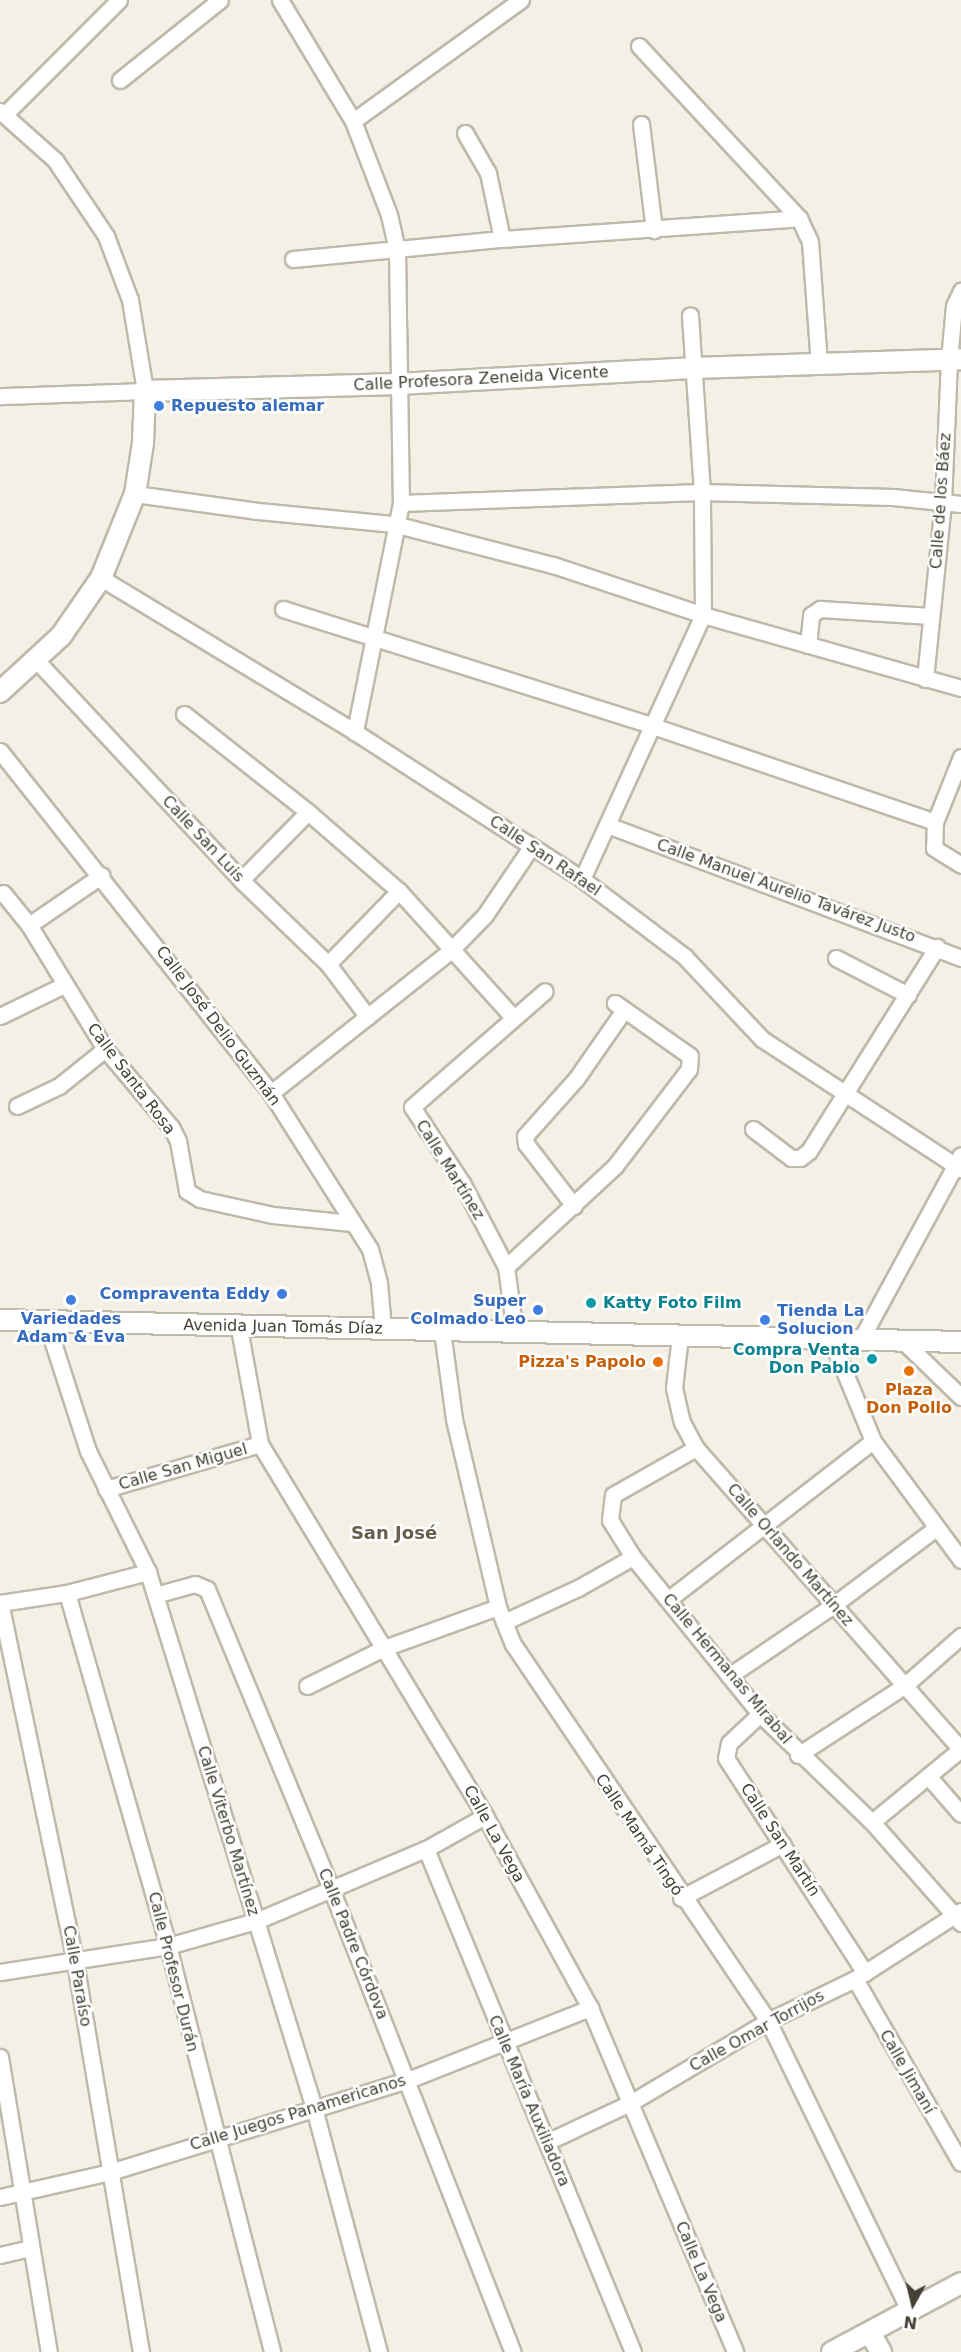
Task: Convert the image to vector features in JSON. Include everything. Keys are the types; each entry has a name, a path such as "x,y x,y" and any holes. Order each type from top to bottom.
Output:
{"street":[{"path":"0,692 62,636 101,578 135,494 143,442 145,390 130,300 106,236 83,197 55,160 2,112 119,0"},
{"path":"120,80 219,0"},
{"path":"280,0 353,121 389,215 397,251 401,503 394,524 355,732"},
{"path":"353,121 521,0"},
{"path":"639,46 799,218 810,242 819,364"},
{"path":"641,124 654,230"},
{"path":"465,133 488,173 502,239"},
{"path":"293,259 397,251 502,239 799,218"},
{"name":"Calle de los Báez","path":"925,679 955,360 954,306 961,291"},
{"path":"582,879 610,826 703,615 702,492 696,368 690,315"},
{"name":"Calle Profesora Zeneida Vicente","path":"0,396 398,384 696,368 955,360"},
{"path":"401,503 702,492 893,497 961,504"},
{"path":"135,494 258,511 394,524 553,564 703,615 961,688"},
{"name":"Calle San Rafael","path":"101,578 355,732 582,879 685,957 762,1039 846,1095 959,1163"},
{"path":"283,609 653,726 935,822"},
{"path":"808,645 811,615 820,609 931,616"},
{"name":"Calle San Luis","path":"37,661 242,880 328,964 368,1017"},
{"path":"184,714 308,812 399,891 450,951 513,1017"},
{"name":"Calle José Delio Guzmán","path":"0,751 102,874 271,1093 370,1250 379,1283 383,1329"},
{"path":"961,757 954,800 935,822 934,848 961,865"},
{"path":"242,880 308,812"},
{"name":"Calle Manuel Aurelio Tavárez Justo","path":"610,826 937,947 961,958"},
{"path":"271,1093 450,951 485,915 531,847"},
{"path":"29,925 102,874"},
{"path":"328,964 399,891"},
{"name":"Calle Santa Rosa","path":"3,893 29,925 105,1049 171,1126 178,1141 187,1191 200,1199 273,1215 352,1224"},
{"path":"753,1129 791,1158 800,1158 846,1095 937,947"},
{"path":"836,958 908,995"},
{"path":"0,1016 64,985"},
{"name":"Calle Martínez","path":"515,1332 506,1267 462,1183 412,1107 545,991"},
{"path":"506,1267 574,1206 615,1166 689,1069 690,1056 620,1006 576,1079 525,1136 526,1144 574,1206"},
{"path":"17,1106 59,1086 105,1049"},
{"path":"861,1339 959,1163"},
{"name":"Avenida Juan Tomás Díaz","path":"0,1320 239,1328 961,1342"},
{"name":"Calle Viterbo Martínez","path":"46,1321 65,1390 106,1489 148,1572 314,2108 378,2352"},
{"name":"Calle La Vega","path":"239,1328 260,1444 485,1816 590,2008 735,2352"},
{"name":"Calle Mamá Tingó","path":"442,1331 454,1419 498,1606 513,1644 681,1898 768,2021 910,2312"},
{"name":"Calle Orlando Martínez","path":"680,1336 674,1388 682,1422 696,1448 766,1525 832,1606 961,1749"},
{"path":"831,1339 873,1441 961,1560"},
{"path":"903,1341 961,1397"},
{"path":"669,1599 873,1441"},
{"name":"Calle San Miguel","path":"106,1489 260,1444"},
{"name":"Calle Hermanas Mirabal","path":"696,1448 613,1495 610,1520 633,1557 760,1714 798,1755 872,1822 959,1917"},
{"path":"729,1676 832,1606 936,1528"},
{"path":"504,1622 578,1588 633,1557"},
{"path":"0,1603 67,1593 148,1572"},
{"name":"Calle Padre Córdova","path":"155,1595 195,1584 207,1589 408,2080 513,2352"},
{"name":"Calle Profesor Durán","path":"67,1593 168,1946 215,2139 272,2352"},
{"name":"Calle Paraíso","path":"0,1603 75,1961 141,2352"},
{"path":"307,1686 384,1648 498,1606"},
{"path":"798,1755 904,1686 961,1635"},
{"name":"Calle San Martín","path":"760,1714 729,1743 726,1758 783,1844 860,1976"},
{"path":"872,1822 961,1749"},
{"path":"928,1776 961,1814"},
{"path":"0,1972 168,1946 256,1920 332,1892 426,1849 485,1816"},
{"path":"681,1898 783,1844"},
{"name":"Calle María Auxiliadora","path":"426,1849 503,2043 549,2141 633,2352"},
{"name":"Calle Omar Torrijos","path":"549,2141 630,2103 768,2021 860,1976 959,1917"},
{"name":"Calle Jimaní","path":"860,1976 961,2163"},
{"name":"Calle Juegos Panamericanos","path":"0,2197 110,2172 408,2080 590,2008"},
{"path":"0,2057 30,2248 50,2352"},
{"path":"0,2255 30,2248"},
{"path":"832,2352 961,2283"},
{"path":"870,2333 881,2352"}],"place":[{"name":"Repuesto alemar","path":"159,406"},
{"name":"Compraventa Eddy","path":"282,1294"},
{"name":"Variedades Adam & Eva","path":"71,1300"},
{"name":"Katty Foto Film","path":"591,1303"},
{"name":"Super Colmado Leo","path":"538,1310"},
{"name":"Tienda La Solucion","path":"765,1320"},
{"name":"Compra Venta Don Pablo","path":"872,1359"},
{"name":"Pizza's Papolo","path":"658,1362"},
{"name":"Plaza Don Pollo","path":"909,1371"}],"district":[{"name":"San José","path":"394,1533"}]}
